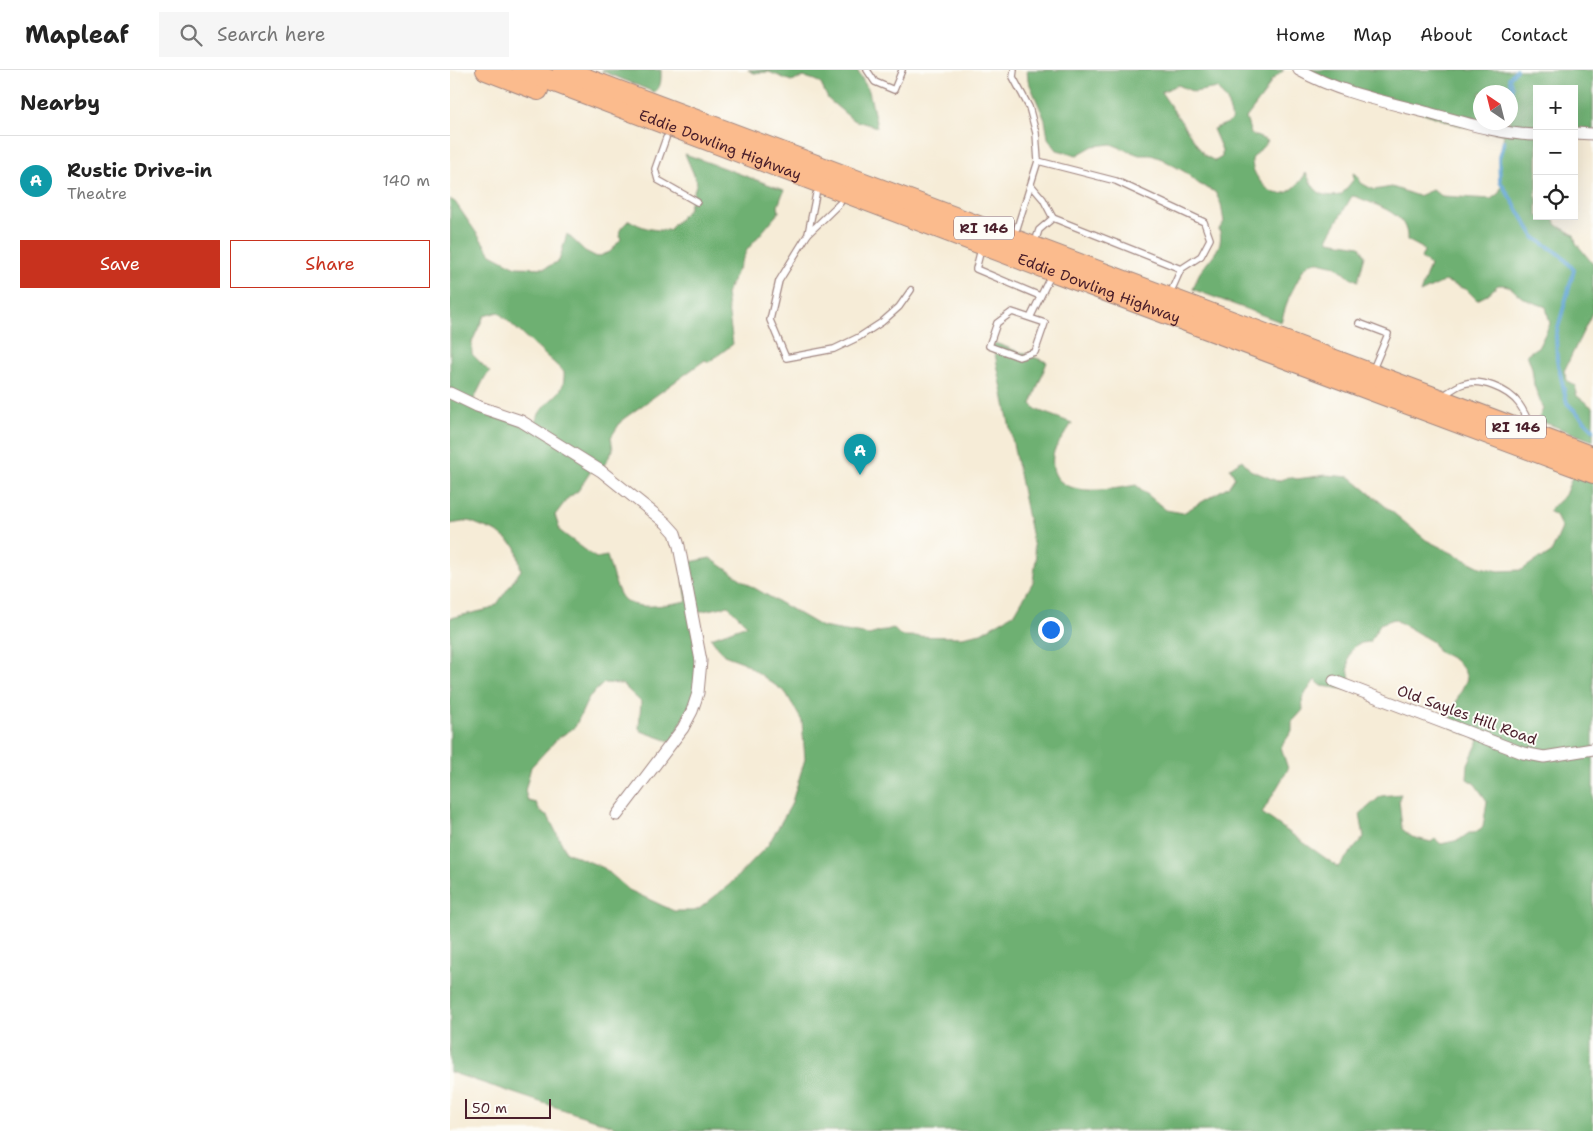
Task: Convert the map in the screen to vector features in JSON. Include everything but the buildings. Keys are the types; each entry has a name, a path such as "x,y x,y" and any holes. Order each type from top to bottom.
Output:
{"highway":[{"path":"486,70 840,203 980,253 1060,275"},
{"name":"Eddie Dowling Highway","path":"522,70 1060,275 1593,473"},
{"name":"Eddie Dowling Highway","path":"563,70 1593,457"},
{"path":"594,70 1037,236 1177,278 1280,326 1338,350 1404,386"}],"street":[{"path":"1299,70 1318,81 1355,94 1494,130 1533,134"},
{"path":"1578,133 1593,134"},
{"path":"450,393 477,406 521,421 544,434 601,471 666,523 675,533 701,661 698,693 692,711 682,728 617,814"},
{"name":"Old Sayles Hill Road","path":"1334,681 1534,756 1555,756 1593,749"}],"lane":[{"path":"867,70 875,82 894,90 902,70"},
{"path":"1014,70 1013,77 1032,116 1036,133 1038,161 1017,228"},
{"path":"666,138 655,170 658,180 697,202"},
{"path":"1030,185 1044,200 1053,218 1177,278 1201,256 1210,239 1204,222 1116,181 1038,161"},
{"path":"808,234 816,194"},
{"path":"840,203 808,234 780,281 770,320 786,358 834,349 859,336 894,312 911,290"},
{"path":"1037,236 1039,230 1053,218"},
{"path":"980,253 976,269 1040,296"},
{"path":"1030,318 1040,296 1060,275"},
{"path":"1012,312 1030,318 1045,323 1035,352 1019,357 990,346 997,323 1012,312"},
{"path":"1359,323 1388,334 1373,369"},
{"path":"1438,398 1462,384 1483,382 1514,399 1528,420 1532,433"}],"green space":[{"path":"602,70 661,70 660,82 657,90 654,92"},
{"path":"748,70 857,70 869,91 877,127 853,120 828,99 821,84 815,80 804,77 791,81 769,72 754,73"},
{"path":"1027,70 1284,70 1271,81 1265,93 1246,118 1251,134 1268,141 1252,159 1254,170 1266,188 1279,194 1290,191 1306,173 1312,185 1319,192 1328,196 1341,195 1354,179 1353,173 1358,176 1361,183 1374,190 1392,187 1418,196 1432,190 1442,196 1491,199 1499,193 1502,184 1499,164 1504,134 1482,130 1518,130 1518,85 1473,85 1473,128 1461,126 1299,70 1593,70 1593,135 1578,133 1578,85 1533,85 1533,220 1554,220 1557,225 1574,235 1576,243 1593,264 1593,311 1564,371 1567,381 1576,386 1577,396 1593,408 1593,441 1538,420 1543,409 1534,385 1532,368 1527,354 1539,346 1550,324 1546,307 1526,299 1510,287 1503,285 1498,285 1487,295 1477,300 1467,290 1445,281 1420,293 1430,265 1421,258 1424,251 1407,240 1403,223 1382,207 1352,196 1328,237 1329,241 1360,246 1365,256 1358,281 1348,276 1336,266 1312,262 1304,268 1289,297 1281,322 1193,289 1199,274 1215,253 1220,242 1219,229 1224,222 1221,204 1215,192 1199,184 1185,172 1162,159 1151,155 1139,155 1111,144 1093,146 1077,155 1057,150 1048,138 1045,120 1028,80","holes":["1178,85 1194,92 1217,88 1227,101 1232,119 1228,123 1213,129 1222,150 1222,157 1215,161 1204,155 1161,92"]},
{"path":"685,154 784,190 778,206 779,212 747,250 726,294 733,344 709,362 705,360 622,420 611,437 613,450 600,472 591,471 578,491 568,498 555,515 560,531 596,558 607,556 620,594 632,604 650,606 687,601 681,564 710,558 751,586 822,627 869,635 893,628 901,636 962,637 981,633 1015,613 1033,582 1036,558 993,344 995,343 1047,362 1031,404 1037,410 1072,423 1053,455 1053,469 1060,480 1068,486 1091,490 1136,485 1166,510 1183,513 1229,486 1235,477 1230,468 1242,460 1250,470 1277,481 1289,477 1297,479 1326,475 1350,477 1426,540 1480,567 1499,571 1522,570 1539,558 1543,558 1551,553 1562,528 1556,516 1548,511 1565,495 1575,470 1593,476 1593,1131 628,1131 450,1072 450,618 490,609 497,604 521,570 516,547 497,532 469,521 450,524 450,199 455,202 491,254 516,267 545,268 559,261 567,234 585,251 597,257 610,252 621,239 620,231 629,220 648,228 669,230 688,210 697,182","holes":["498,312 564,372 561,389 541,410 531,429 473,401 485,377 490,372 472,354 472,342 484,316","728,606 747,625 711,638 724,655 743,662 786,693 802,721 805,759 791,805 768,845 729,885 699,909 694,911 674,911 629,890 604,868 566,852 548,816 540,811 536,803 528,801 525,791 531,767 557,739 575,727 589,697 604,683 622,684 641,702 639,728 641,731 672,742 698,686 692,613","1394,619 1433,642 1437,651 1456,661 1463,668 1467,679 1458,697 1449,726 1479,740 1468,764 1467,779 1475,784 1487,801 1483,827 1459,840 1441,844 1435,839 1431,842 1412,837 1402,829 1399,799 1401,794 1381,796 1360,814 1364,837 1338,867 1262,813 1288,769 1281,747 1292,731 1292,722 1303,710 1302,698 1315,680 1322,686 1352,690 1348,666 1350,653 1358,644 1370,642 1380,624"]}],"waterway":[{"path":"1511,85 1509,78 1516,70"},
{"path":"1504,141 1499,158 1500,181 1535,238 1561,255 1574,270 1556,335 1557,360 1567,403 1593,429"}],"place":[{"name":"Rustic Drive-in","path":"860,475"}]}
